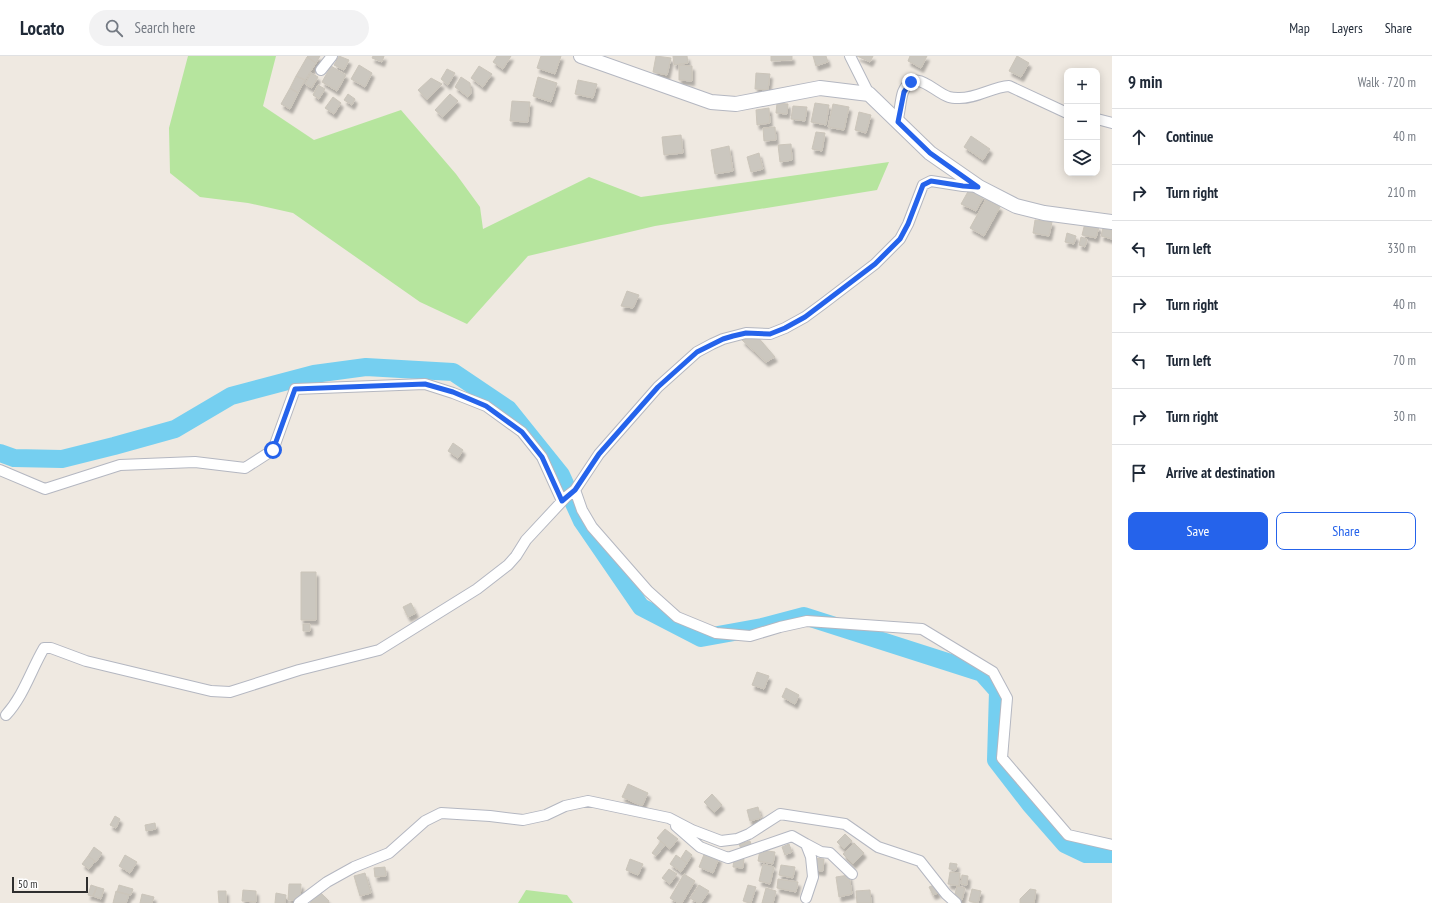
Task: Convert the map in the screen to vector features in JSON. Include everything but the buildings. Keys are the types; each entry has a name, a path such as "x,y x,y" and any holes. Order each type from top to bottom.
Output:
{"street":[{"path":"322,70 332,56"},
{"path":"581,56 711,102 736,104 820,88 869,94"},
{"path":"850,56 869,94 930,153 978,187 1016,206 1044,213 1112,222"},
{"path":"898,122 904,92 911,82 916,80 921,81 949,97 960,98 967,98 1000,86 1009,86 1064,112"},
{"path":"1100,121 1112,123"},
{"path":"6,715 14,706 31,677 44,648 51,648 86,661 211,691 230,692 300,670 379,650 477,589 508,565 516,556 526,540 569,495 599,454 653,392 697,352 723,339 733,336 746,333 770,334 805,317 824,303 875,264 900,239 908,224 923,185 931,181 978,187"},
{"path":"0,470 45,488 120,465 195,462 245,468 273,450 295,389 425,384 453,392 486,406 522,432 582,510 592,528 648,591 677,617 716,633 750,636 807,621 922,629 993,672 1008,698 1002,758 1068,835 1112,845"},
{"path":"299,903 327,882 354,867 389,852 425,821 440,813 490,816 522,820 546,815 565,806 588,801 669,818 692,830 721,841 737,839 749,834 780,814 845,824 878,847 920,861 946,894 956,903"},
{"path":"669,818 700,847 728,858 792,836 821,852 830,853 852,874"},
{"path":"806,844 810,857 813,877 806,898"}],"green space":[{"path":"188,56 276,56 263,106 314,140 401,110 456,174 480,207 483,229 589,177 641,197 889,162 877,190 655,226 528,256 467,324 420,302 293,213 248,203 200,197 170,173 169,128"},
{"path":"526,890 567,895 573,903 518,903"}],"waterway":[{"path":"0,453 14,458 62,459 114,446 175,429 231,396 314,374 366,367 453,372 508,409 561,475 582,521 641,607 701,638 762,627 804,616 982,673 998,691 996,760 1030,804 1065,844 1086,854 1112,854"}],"route":[{"path":"273,450 295,389 425,384 453,392 486,406 522,432 542,457 562,501 575,490 599,454 658,387 697,352 723,339 733,336 746,333 770,334 805,317 824,303 875,264 900,239 908,224 923,185 931,181 978,187 930,153 898,122 902,98 907,86 911,82"}]}
